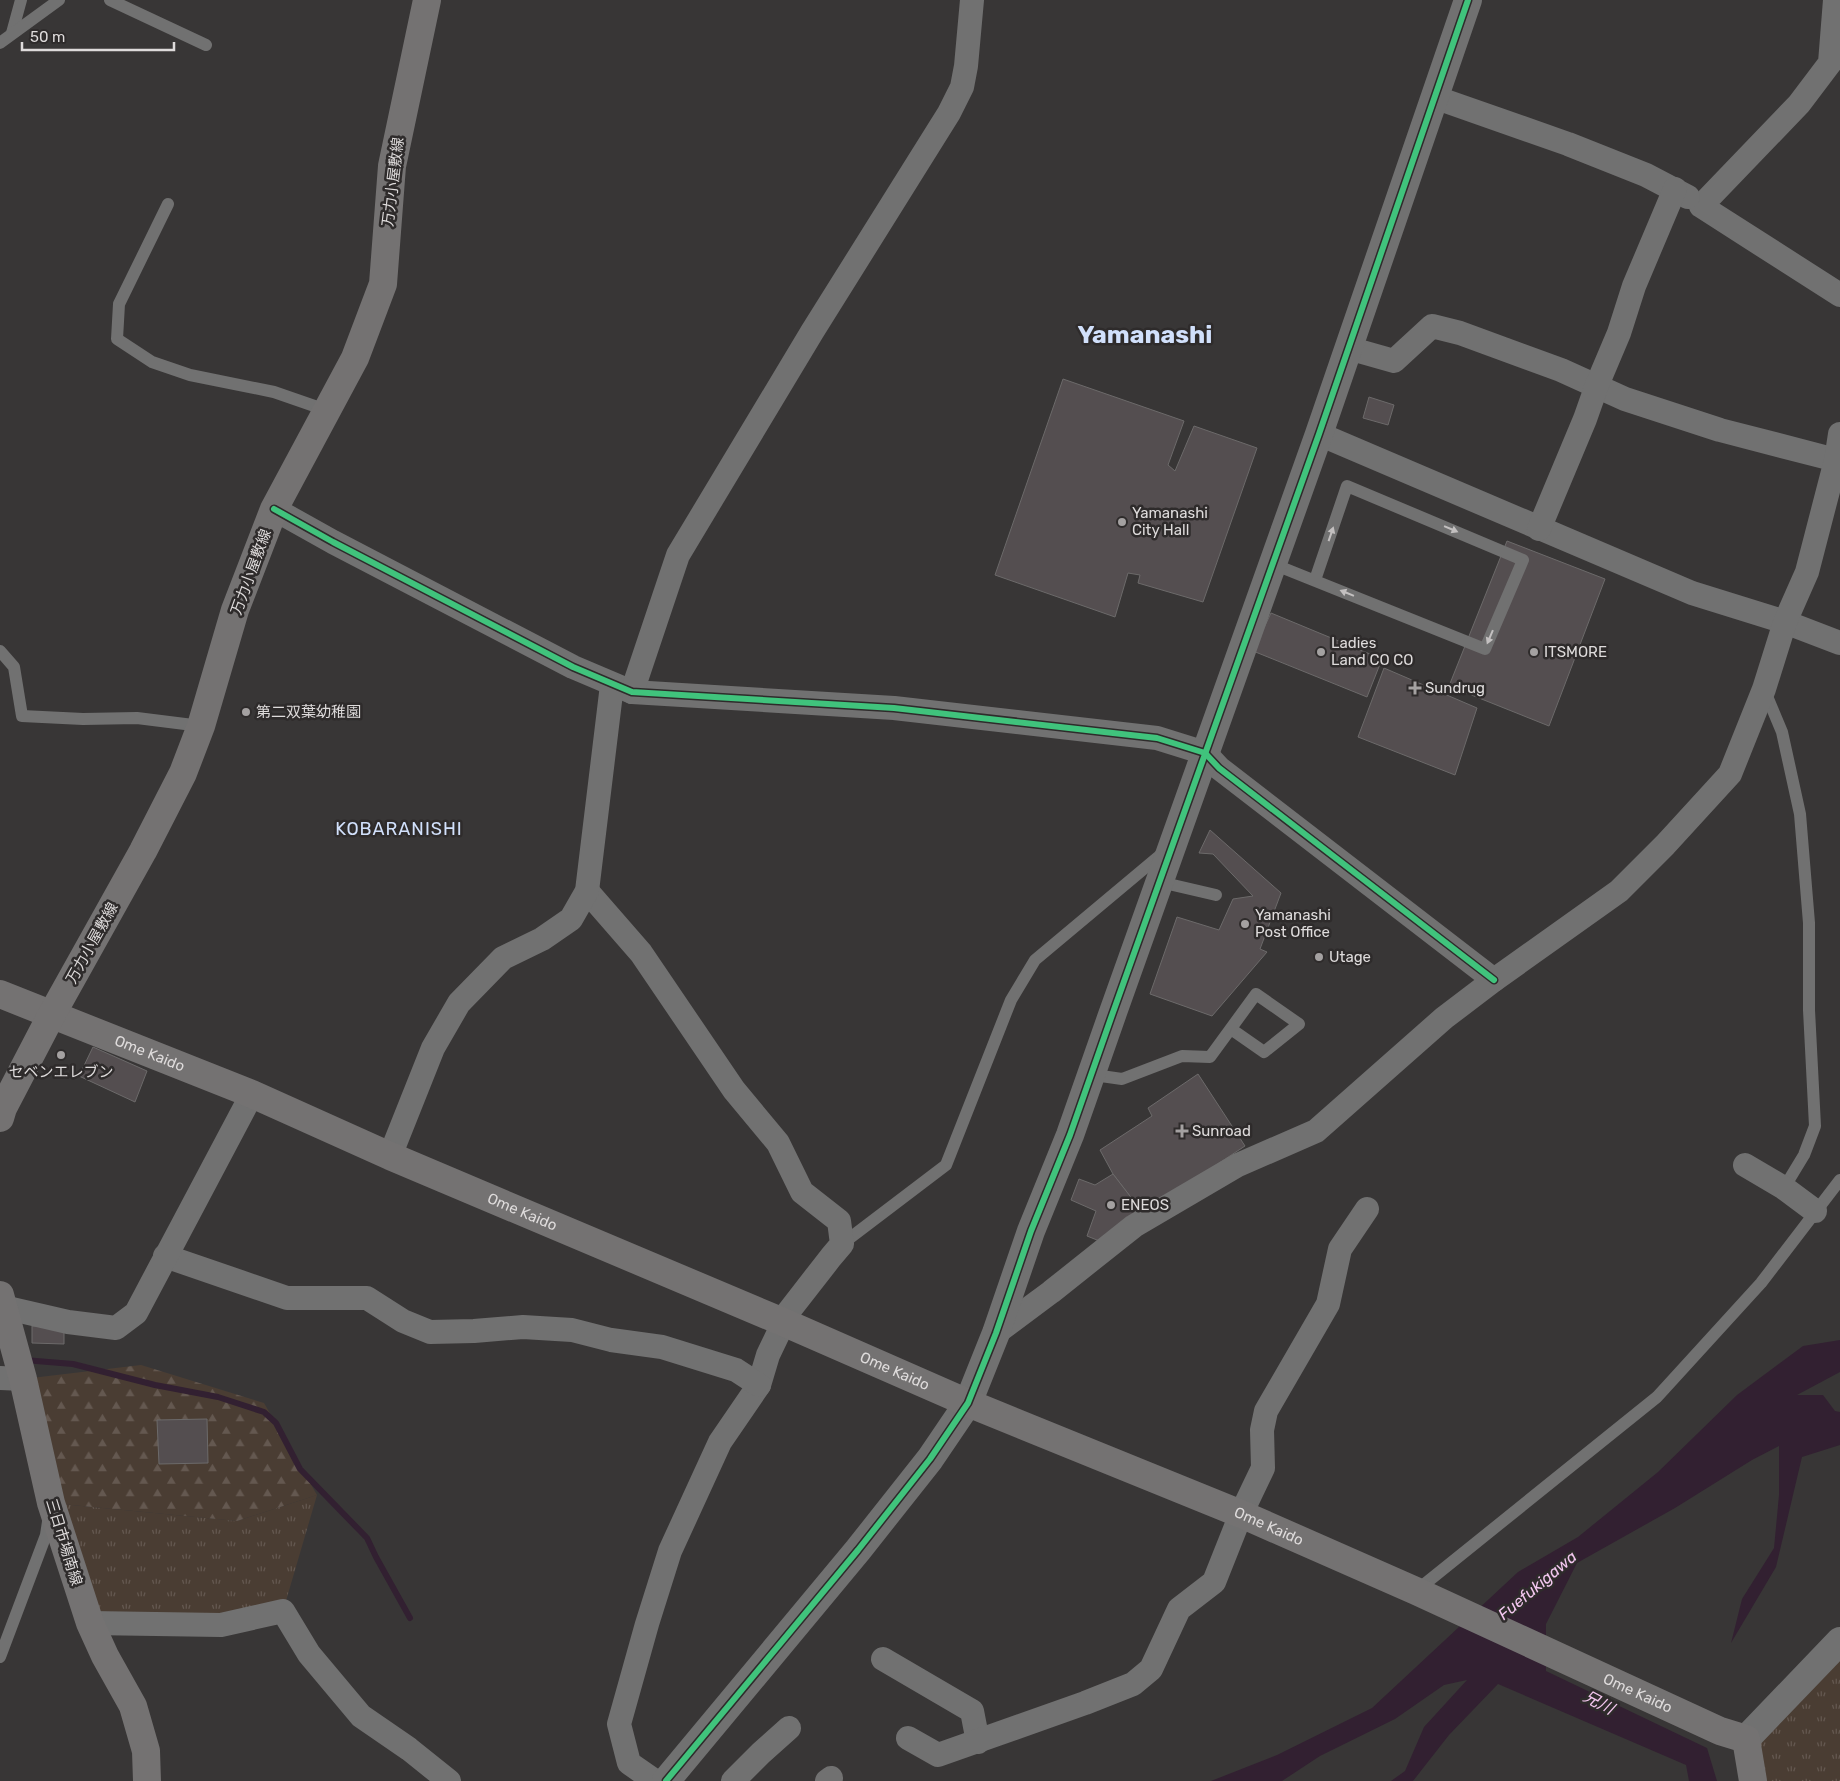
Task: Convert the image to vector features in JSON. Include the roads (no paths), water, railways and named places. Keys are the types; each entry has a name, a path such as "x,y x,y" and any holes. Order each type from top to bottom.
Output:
{"main road":[{"name":"万力小屋敷線","path":"52,1014 148,842 183,773 201,726 235,610 274,509 355,358 383,284 392,166 427,0"},
{"name":"Ome Kaido","path":"0,994 252,1094 390,1156 784,1322 968,1403 1241,1514 1423,1594 1720,1731 1746,1739"},
{"path":"0,1118 52,1014"},
{"name":"三日市場南線","path":"2,1301 12,1378 90,1623 105,1656 133,1706 146,1751 147,1781"},
{"path":"1746,1739 1753,1781"}],"street":[{"path":"390,1156 433,1048 459,1003 502,958 542,939 571,919 586,891 622,688 678,555 812,332 949,113 962,88 972,0"},
{"path":"666,1781 858,1550 930,1458 968,1403 996,1332 1031,1231 1091,1077 1319,434 1468,0"},
{"path":"1701,206 1799,104 1830,63 1835,0"},
{"path":"1434,97 1568,144 1646,174 1675,189 1840,295"},
{"path":"1539,529 1619,333 1634,286 1653,238 1675,189"},
{"path":"1348,348 1394,361 1432,326 1460,333 1561,370 1625,399 1720,430 1836,460"},
{"path":"1319,434 1692,593 1785,622 1840,643"},
{"path":"996,1332 1052,1292 1134,1226 1238,1165 1316,1131 1444,1018 1494,980 1619,892 1665,845 1730,774 1764,690 1785,622 1807,572 1836,460 1840,434"},
{"path":"274,509 333,542 573,667 622,688 904,709 1157,738 1205,753 1219,768 1494,980"},
{"path":"586,891 642,953 734,1090 778,1144 802,1192 839,1221 842,1244 830,1256 789,1311 768,1355 759,1384 720,1442 670,1551 619,1724 629,1763 655,1781"},
{"path":"2,1301 68,1322 116,1328 136,1313 252,1094"},
{"path":"1745,1165 1784,1188 1816,1211"},
{"path":"908,1738 938,1756 1133,1684 1151,1669 1179,1609 1214,1582 1241,1514 1264,1468 1262,1430 1266,1411 1328,1304 1340,1250 1367,1209"},
{"path":"165,1256 287,1298 367,1298 403,1321 430,1332 523,1327 572,1330 612,1340 662,1347 736,1370 759,1384"},
{"path":"90,1623 221,1625 283,1611 309,1654 361,1716 409,1749 450,1781"},
{"path":"1746,1739 1840,1641"},
{"path":"883,1659 972,1711 978,1742"},
{"path":"733,1781 761,1752 789,1728"}],"lane":[{"path":"12,33 21,0"},
{"path":"0,43 59,0"},
{"path":"110,0 206,46"},
{"path":"168,204 119,304 117,339 152,362 190,375 274,392 326,410"},
{"path":"1273,564 1485,649 1523,560 1347,486 1315,580"},
{"path":"0,650 14,667 22,716 83,719 137,718 201,726"},
{"path":"1764,690 1782,732 1800,814 1809,922 1809,1010 1815,1126 1804,1155 1784,1188"},
{"path":"842,1244 946,1165 1011,1000 1035,960 1172,845"},
{"path":"1160,882 1216,895"},
{"path":"1091,1077 1101,1076 1122,1079 1182,1056 1210,1057 1256,994 1299,1024 1264,1052 1231,1029"},
{"path":"1423,1594 1657,1397 1761,1283 1840,1180"},
{"path":"0,1657 46,1535 51,1503"}],"water":[{"path":"1840,1340 1840,1372 1797,1395 1823,1395 1835,1411 1840,1412 1840,1445 1802,1457 1776,1567 1731,1643 1742,1599 1774,1548 1779,1495 1779,1446 1752,1460 1675,1508 1577,1563 1546,1624 1546,1671 1707,1748 1717,1781 1689,1781 1686,1765 1498,1684 1449,1735 1413,1781 1391,1781 1405,1771 1424,1727 1467,1680 1444,1685 1395,1719 1320,1756 1282,1781 1211,1781 1277,1755 1372,1708 1518,1572 1578,1537 1658,1472 1737,1395 1803,1346"}],"waterway":[{"path":"24,1360 73,1364 155,1385 218,1397 264,1412 276,1423 300,1469 367,1538 410,1618"}],"place":[{"name":"Yamanashi City Hall","path":"1122,522"},
{"name":"Ladies Land CO CO","path":"1321,652"},
{"name":"ITSMORE","path":"1534,652"},
{"name":"Sundrug","path":"1415,688"},
{"name":"第二双葉幼稚園","path":"246,712"},
{"name":"Yamanashi Post Office","path":"1245,924"},
{"name":"Utage","path":"1319,957"},
{"name":"セベンエレブン","path":"61,1055"},
{"name":"Sunroad","path":"1182,1131"},
{"name":"ENEOS","path":"1111,1205"}],"district":[{"name":"Yamanashi","path":"1145,334"},
{"name":"KOBARANISHI","path":"399,829"}],"water label":[{"name":"Fuefukigawa","path":"1537,1585"},
{"name":"兄川","path":"1599,1702"}]}
